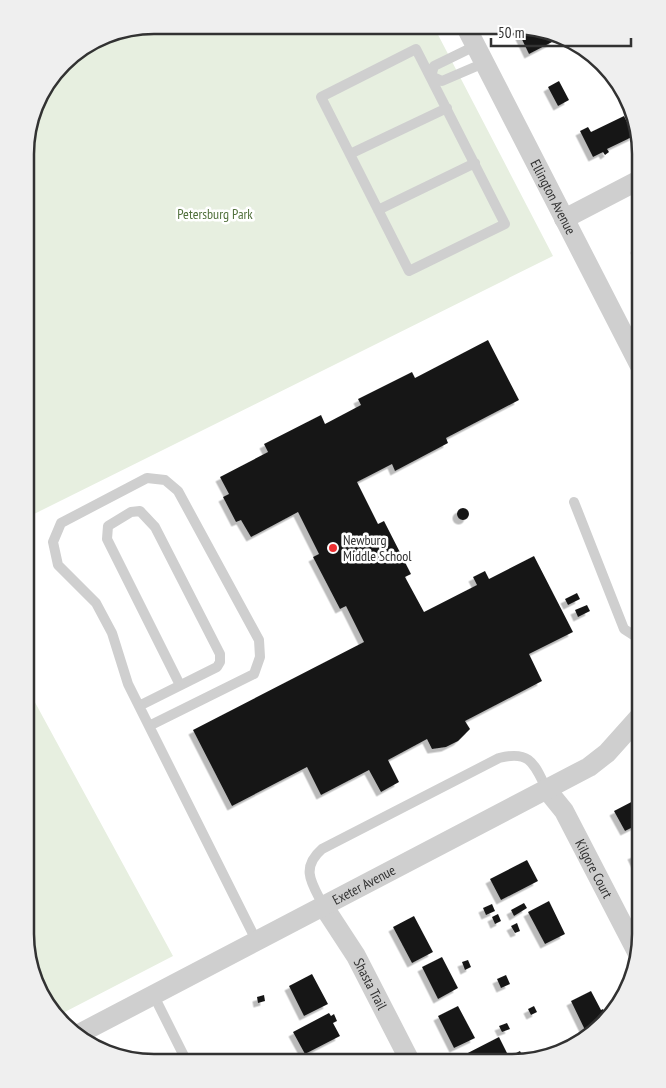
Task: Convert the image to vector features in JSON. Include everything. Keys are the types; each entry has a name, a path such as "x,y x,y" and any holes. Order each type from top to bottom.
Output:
{"street":[{"name":"Ellington Avenue","path":"470,34 632,351"},
{"path":"564,219 632,184"},
{"name":"Exeter Avenue","path":"84,1032 324,908 589,767 607,752 632,725"},
{"name":"Kilgore Court","path":"546,790 564,811 632,942"},
{"name":"Shasta Trail","path":"324,908 356,956 406,1054"}],"lane":[{"path":"416,49 447,108 505,224 409,271 321,97 416,49"},
{"path":"431,76 442,81 480,55"},
{"path":"431,76 434,66 480,55"},
{"path":"350,154 447,108"},
{"path":"378,210 475,163"},
{"path":"149,726 254,674 260,657 259,640 178,491 165,480 147,478 61,523 53,542 53,552 58,564 96,603 112,632 128,684 149,726 258,942"},
{"path":"574,502 624,629 632,634"},
{"path":"139,706 217,667 220,662 220,654 155,527 140,511 131,512 108,526 107,539 180,685"},
{"path":"324,908 313,886 309,867 312,857 322,848 498,758 520,755 527,758 534,765 546,790"},
{"path":"154,996 182,1054"}],"green space":[{"name":"Petersburg Park","path":"153,34 438,34 553,256 34,514 35,138 43,108 58,81 81,58 101,46 122,38"},
{"path":"34,701 173,956 63,1013 50,994 40,973 36,958 34,935"}],"building":[{"path":"520,34 553,41 529,54"},
{"path":"559,81 569,100 558,106 548,87"},
{"path":"624,116 629,126 631,137 607,149 609,152 605,155 603,152 593,157 580,131 588,127 591,132"},
{"path":"488,340 519,400 446,438 448,443 395,471 392,464 357,482 378,524 384,521 411,574 405,577 424,612 477,585 473,577 485,571 489,579 534,556 573,632 529,654 542,681 465,721 470,729 458,741 446,747 432,749 427,739 388,760 399,782 381,792 369,770 321,795 307,767 232,806 193,730 364,642 346,606 340,609 313,557 319,554 298,512 251,537 241,520 236,522 223,497 229,494 220,477 268,452 264,444 321,415 325,424 361,405 358,399 412,372 415,378"},
{"path":"463,508 469,514 463,520 457,514"},
{"path":"577,593 580,599 568,605 565,599"},
{"path":"587,605 590,611 578,617 575,610"},
{"path":"632,802 632,828 625,831 614,811"},
{"path":"527,860 538,881 501,900 490,879"},
{"path":"549,901 565,934 545,944 528,912"},
{"path":"524,903 527,908 514,916 511,910"},
{"path":"492,904 495,911 486,915 483,908"},
{"path":"498,914 501,921 495,924 492,917"},
{"path":"414,916 433,952 412,963 393,927"},
{"path":"517,923 520,931 515,933 511,926"},
{"path":"442,957 458,988 438,999 422,967"},
{"path":"468,960 471,967 465,970 462,962"},
{"path":"312,974 328,1004 304,1016 289,986"},
{"path":"506,975 510,984 501,988 497,979"},
{"path":"591,991 601,1010 603,1009 604,1011 585,1030 571,1001"},
{"path":"264,995 265,1001 258,1003 257,997"},
{"path":"458,1006 475,1038 454,1048 438,1016"},
{"path":"534,1006 537,1012 531,1015 528,1009"},
{"path":"329,1013 331,1016 334,1014 337,1021 333,1023 340,1036 305,1054 293,1032"},
{"path":"507,1023 510,1029 502,1032 499,1026"},
{"path":"499,1037 507,1053 505,1054 466,1054"}],"place":[{"name":"Newburg Middle School","path":"333,548"}]}
